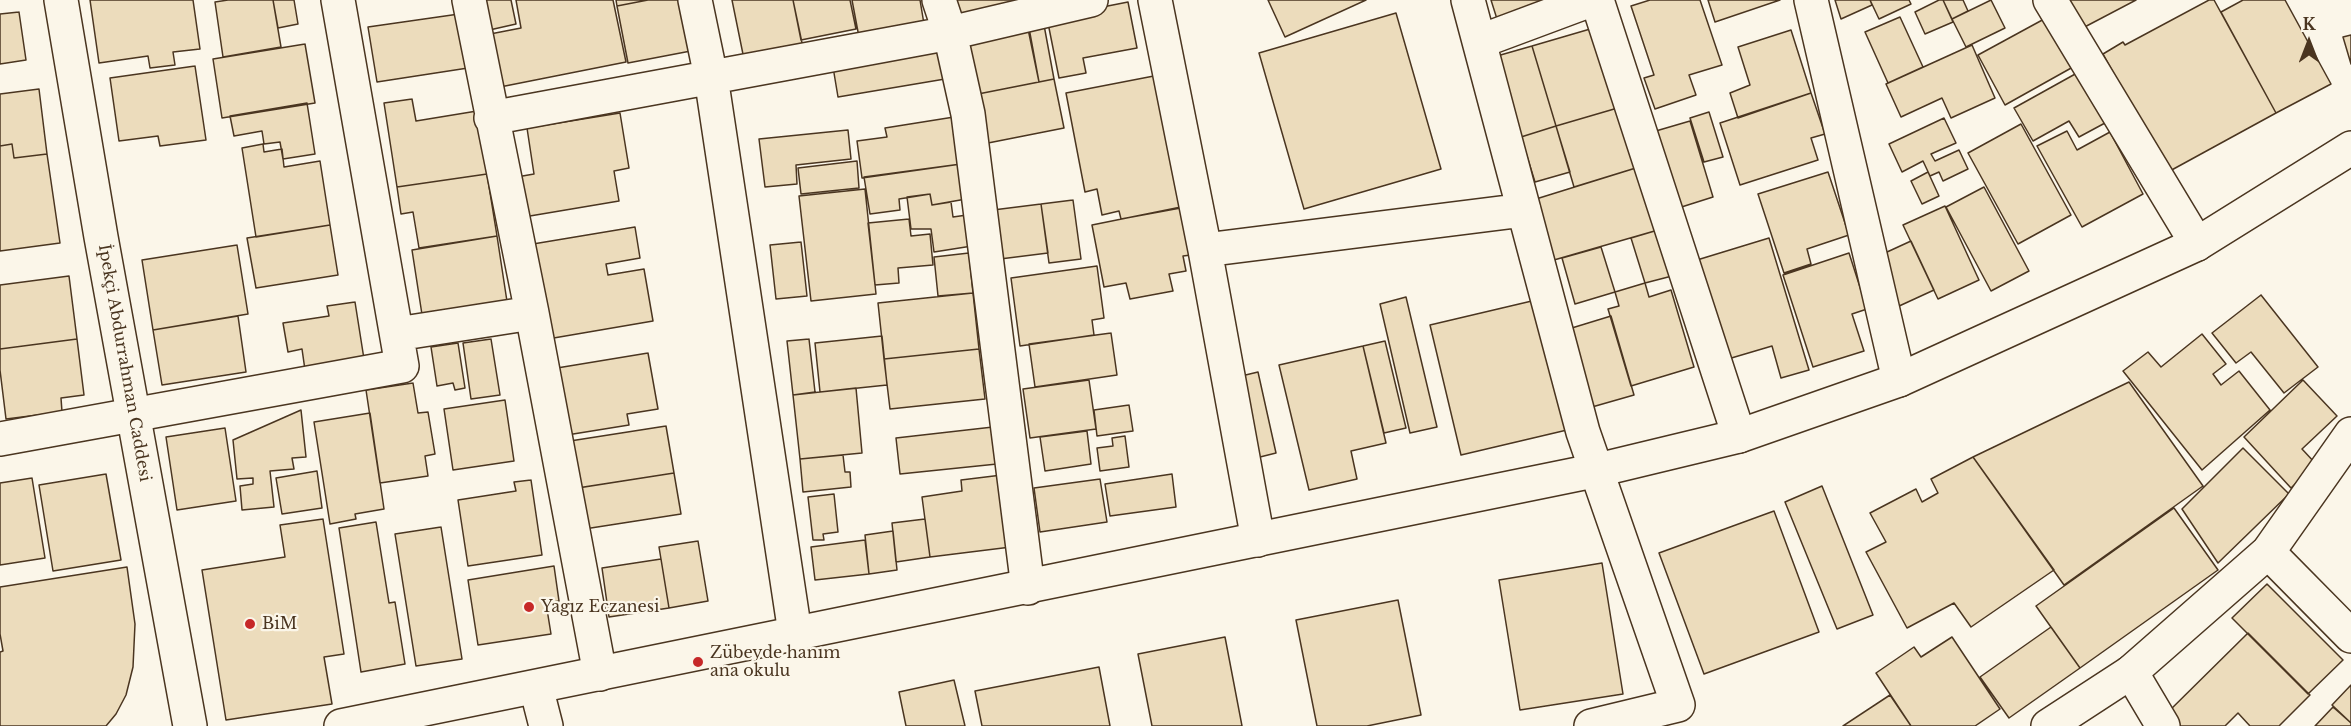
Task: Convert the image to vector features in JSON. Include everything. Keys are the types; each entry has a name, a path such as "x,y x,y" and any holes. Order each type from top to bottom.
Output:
{"street":[{"name":"İpekçi Abdurrahman Caddesi","path":"61,0 190,726"},
{"path":"0,439 402,366 338,0"},
{"path":"469,0 532,313 600,674"},
{"path":"695,0 711,77 795,633"},
{"path":"939,0 950,33 968,114 1028,588"},
{"path":"491,118 950,33 1091,0"},
{"path":"1155,0 1258,540"},
{"path":"1468,0 1583,432 1684,716 1591,726"},
{"path":"1480,41 1591,0"},
{"path":"1597,0 1739,436"},
{"path":"1811,0 1899,380"},
{"path":"2050,0 2197,244"},
{"path":"341,726 1028,588 1598,470 1739,436 1899,380 2197,244 2351,148"},
{"path":"1204,250 1524,210"},
{"path":"397,334 532,313"},
{"path":"2048,726 2131,672 2268,552 2351,434"},
{"path":"2268,552 2351,636"},
{"path":"2131,672 2163,726"},
{"path":"536,687 546,726"}],"building":[{"path":"90,0 193,0 200,49 173,52 175,65 150,68 148,56 99,63"},
{"path":"273,0 281,47 223,57 215,2"},
{"path":"273,0 294,0 298,24 278,28"},
{"path":"478,0 511,0 516,24 485,31"},
{"path":"516,0 613,0 626,62 495,88 485,35 521,28"},
{"path":"616,0 648,0 617,6"},
{"path":"648,0 685,0 696,50 628,63 617,6"},
{"path":"732,0 793,0 805,57 746,69"},
{"path":"793,0 850,0 856,29 801,40"},
{"path":"852,0 920,0 924,24 859,37"},
{"path":"956,0 1015,0 1016,5 960,19"},
{"path":"1268,0 1366,0 1285,37"},
{"path":"1491,0 1554,0 1497,19"},
{"path":"1650,0 1700,0 1722,65 1689,75 1696,95 1655,109 1644,78 1654,75 1631,6"},
{"path":"1708,0 1780,0 1715,22"},
{"path":"1835,0 1870,0 1872,5 1841,19"},
{"path":"1870,0 1909,0 1911,4 1879,19"},
{"path":"1943,0 1953,22 1925,34 1915,12"},
{"path":"1943,0 1963,0 1968,11 1952,19"},
{"path":"1991,0 2005,28 1966,47 1952,19"},
{"path":"2061,0 2136,0 2077,31"},
{"path":"2209,0 2214,0 2276,113 2168,172 2103,54 2123,42 2125,45"},
{"path":"2243,0 2285,0 2331,84 2276,113 2221,12"},
{"path":"1128,2 1137,48 1083,58 1086,73 1059,78 1047,18"},
{"path":"19,12 26,60 0,64 0,14"},
{"path":"1396,13 1441,169 1304,209 1259,53"},
{"path":"459,14 468,68 377,82 368,27"},
{"path":"1900,17 1923,67 1888,83 1865,32"},
{"path":"2046,18 2073,67 2005,105 1978,55"},
{"path":"1027,24 1039,82 973,95 962,37"},
{"path":"1044,25 1054,79 1039,82 1029,28"},
{"path":"1597,27 1621,107 1556,126 1532,46"},
{"path":"1791,30 1811,93 1738,118 1730,93 1750,85 1738,47"},
{"path":"2351,35 2351,64 2343,37"},
{"path":"305,44 315,103 222,118 213,59"},
{"path":"1972,45 1995,98 1951,118 1942,98 1901,117 1886,84"},
{"path":"1532,46 1556,126 1521,137 1497,56"},
{"path":"940,49 945,79 838,97 833,67"},
{"path":"195,66 206,140 160,146 158,136 119,141 110,78"},
{"path":"2077,73 2105,123 2079,137 2069,121 2033,141 2014,108"},
{"path":"1159,75 1186,207 1121,219 1119,211 1102,215 1097,189 1085,192 1066,93"},
{"path":"1054,79 1064,128 983,144 973,95"},
{"path":"39,89 47,154 14,158 12,144 0,146 0,94"},
{"path":"1811,93 1825,134 1811,138 1818,160 1740,185 1720,123"},
{"path":"412,99 416,121 477,111 487,174 397,187 384,103"},
{"path":"307,103 315,154 283,159 280,142 264,144 262,131 234,136 230,116"},
{"path":"1621,107 1639,167 1574,187 1556,126"},
{"path":"1709,112 1723,157 1704,162 1690,118"},
{"path":"620,113 629,168 614,171 619,201 518,218 511,178 534,174 527,128"},
{"path":"954,117 961,164 862,178 857,141 887,137 885,128"},
{"path":"1944,118 1956,143 1931,154 1935,161 1959,150 1968,169 1943,181 1939,172 1930,176 1923,161 1902,172 1889,144"},
{"path":"1690,121 1713,197 1672,210 1649,133"},
{"path":"2021,124 2071,215 2018,244 1968,153"},
{"path":"1556,126 1570,172 1535,182 1521,137"},
{"path":"848,130 851,159 796,165 797,184 765,187 759,139"},
{"path":"2067,131 2077,150 2110,132 2143,194 2082,227 2037,146"},
{"path":"12,144 14,158 47,154 60,243 0,251 0,146"},
{"path":"263,144 264,152 282,149 284,167 320,161 330,225 256,237 242,148"},
{"path":"857,161 859,188 801,194 798,168"},
{"path":"961,164 966,199 932,205 930,194 899,199 900,210 870,214 864,177"},
{"path":"1639,167 1658,230 1554,260 1536,199"},
{"path":"1828,172 1849,235 1807,249 1811,264 1784,273 1758,194"},
{"path":"1928,172 1939,196 1922,204 1911,181"},
{"path":"487,174 497,236 419,248 413,212 401,214 397,187"},
{"path":"1984,187 2029,271 1991,291 1946,207"},
{"path":"865,189 876,294 811,301 799,196"},
{"path":"930,194 932,205 951,202 953,217 967,215 972,246 934,252 931,229 911,229 907,197"},
{"path":"1073,200 1081,259 1049,263 1041,204"},
{"path":"1041,204 1048,253 1000,259 993,210"},
{"path":"1945,206 1979,280 1938,299 1903,225"},
{"path":"1181,207 1191,255 1183,256 1186,271 1169,274 1173,291 1130,299 1126,283 1104,287 1092,225"},
{"path":"909,219 911,236 930,234 933,265 898,268 899,283 875,285 868,223"},
{"path":"330,225 338,275 256,288 247,238"},
{"path":"635,227 640,258 606,264 608,275 644,269 653,321 542,340 527,245"},
{"path":"1658,230 1672,276 1645,283 1631,238"},
{"path":"497,236 508,308 423,321 412,250"},
{"path":"1769,238 1809,370 1781,378 1772,346 1728,359 1697,260"},
{"path":"1911,241 1934,290 1897,307 1874,258"},
{"path":"801,242 807,296 776,299 770,245"},
{"path":"237,245 248,314 153,330 142,260"},
{"path":"1601,247 1615,292 1575,304 1562,258"},
{"path":"969,253 973,293 938,296 934,257"},
{"path":"1849,253 1867,309 1852,314 1864,351 1813,367 1783,275"},
{"path":"1097,266 1104,318 1092,320 1094,335 1020,346 1011,278"},
{"path":"69,276 77,339 0,349 0,285"},
{"path":"1645,283 1649,297 1671,290 1694,367 1631,386 1608,309 1619,306 1615,292"},
{"path":"973,293 979,349 884,359 878,303"},
{"path":"2261,295 2318,367 2284,393 2251,352 2236,363 2212,333"},
{"path":"1406,297 1437,427 1410,433 1380,304"},
{"path":"1536,300 1567,430 1461,455 1430,325"},
{"path":"355,302 364,359 306,377 302,349 288,352 283,323 329,316 327,306"},
{"path":"238,316 246,372 162,385 153,330"},
{"path":"1611,316 1634,395 1585,409 1562,331"},
{"path":"1111,333 1117,375 1035,387 1029,344"},
{"path":"2202,334 2226,364 2213,374 2221,385 2239,371 2270,410 2202,470 2123,371 2148,352 2161,367"},
{"path":"882,336 887,385 820,392 815,343"},
{"path":"77,339 84,395 61,398 62,412 6,419 0,349"},
{"path":"491,339 500,395 471,399 463,343"},
{"path":"809,339 815,392 793,395 787,341"},
{"path":"1385,341 1406,428 1384,433 1363,346"},
{"path":"458,343 465,388 455,390 453,383 437,386 431,347"},
{"path":"1363,346 1386,443 1351,451 1357,479 1309,490 1279,365"},
{"path":"979,349 985,399 890,409 884,359"},
{"path":"648,353 658,409 627,414 629,425 567,435 557,368"},
{"path":"1258,372 1276,453 1252,459 1233,378"},
{"path":"1089,380 1096,429 1030,438 1023,389"},
{"path":"2303,380 2337,416 2302,449 2316,464 2291,488 2244,437"},
{"path":"2129,382 2203,486 2064,585 1973,457"},
{"path":"413,383 418,413 428,412 435,454 425,456 428,476 380,483 366,390"},
{"path":"856,388 862,453 800,459 793,395"},
{"path":"505,400 514,461 453,470 444,409"},
{"path":"1129,405 1133,431 1097,436 1094,410"},
{"path":"301,410 306,457 292,458 294,469 270,471 274,507 242,510 240,486 253,484 253,478 237,479 233,440"},
{"path":"370,413 384,509 355,514 356,519 330,524 314,422"},
{"path":"666,426 674,473 578,488 570,441"},
{"path":"993,427 997,464 900,474 896,438"},
{"path":"225,428 236,501 177,510 166,437"},
{"path":"1087,431 1091,464 1045,471 1040,437"},
{"path":"1125,436 1129,467 1100,471 1097,448 1113,446 1112,438"},
{"path":"2243,448 2289,494 2218,563 2182,509"},
{"path":"843,455 845,472 850,472 851,487 803,492 800,459"},
{"path":"1973,457 2054,570 1971,627 1954,603 1907,628 1866,552 1886,542 1870,513 1916,489 1922,502 1938,493 1931,479"},
{"path":"317,471 322,508 282,514 276,478"},
{"path":"674,473 681,514 578,530 571,489"},
{"path":"106,474 121,560 53,571 39,485"},
{"path":"1172,474 1176,507 1110,516 1105,484"},
{"path":"1002,475 1011,547 930,557 922,497 962,491 961,480"},
{"path":"32,478 45,558 0,565 0,483"},
{"path":"1100,479 1107,522 1040,532 1034,488"},
{"path":"531,480 542,555 468,566 458,500 516,491 514,482"},
{"path":"1822,486 1873,615 1837,629 1785,502"},
{"path":"834,494 838,532 823,534 824,540 813,540 808,497"},
{"path":"2174,508 2218,570 2080,668 2036,606"},
{"path":"1774,511 1819,632 1704,674 1659,553"},
{"path":"323,519 344,654 324,657 332,704 226,720 202,570 285,557 280,525"},
{"path":"925,519 930,557 896,562 892,523"},
{"path":"376,522 389,603 395,602 405,664 361,672 339,528"},
{"path":"441,527 462,659 416,666 395,534"},
{"path":"893,531 897,570 869,574 865,535"},
{"path":"865,540 869,574 815,580 811,547"},
{"path":"698,541 708,601 669,608 659,547"},
{"path":"661,559 669,608 609,617 602,568"},
{"path":"1602,563 1623,694 1520,710 1499,580"},
{"path":"554,566 559,601 546,603 551,634 478,645 468,580"},
{"path":"127,567 135,624 133,667 126,695 116,714 106,726 0,726 0,652 3,651 0,634 0,587"},
{"path":"2267,584 2343,660 2308,694 2232,618"},
{"path":"1398,600 1421,715 1367,726 1317,726 1296,620"},
{"path":"2051,627 2080,668 2009,718 1980,677"},
{"path":"2248,633 2310,695 2279,726 2250,726 2238,713 2225,726 2171,726 2163,717"},
{"path":"1225,637 1242,726 1152,726 1138,654"},
{"path":"1952,637 2000,709 1975,726 1911,726 1876,673 1914,647 1921,657"},
{"path":"1099,667 1110,726 982,726 975,691"},
{"path":"954,680 965,726 906,726 899,692"},
{"path":"2351,685 2351,723 2332,705"},
{"path":"1890,695 1911,726 1843,726"},
{"path":"2333,707 2351,723 2351,726 2315,726"}],"place":[{"name":"Yagız Eczanesi","path":"529,607"},
{"name":"BiM","path":"250,624"},
{"name":"Zübeyde hanım ana okulu","path":"698,662"}]}
